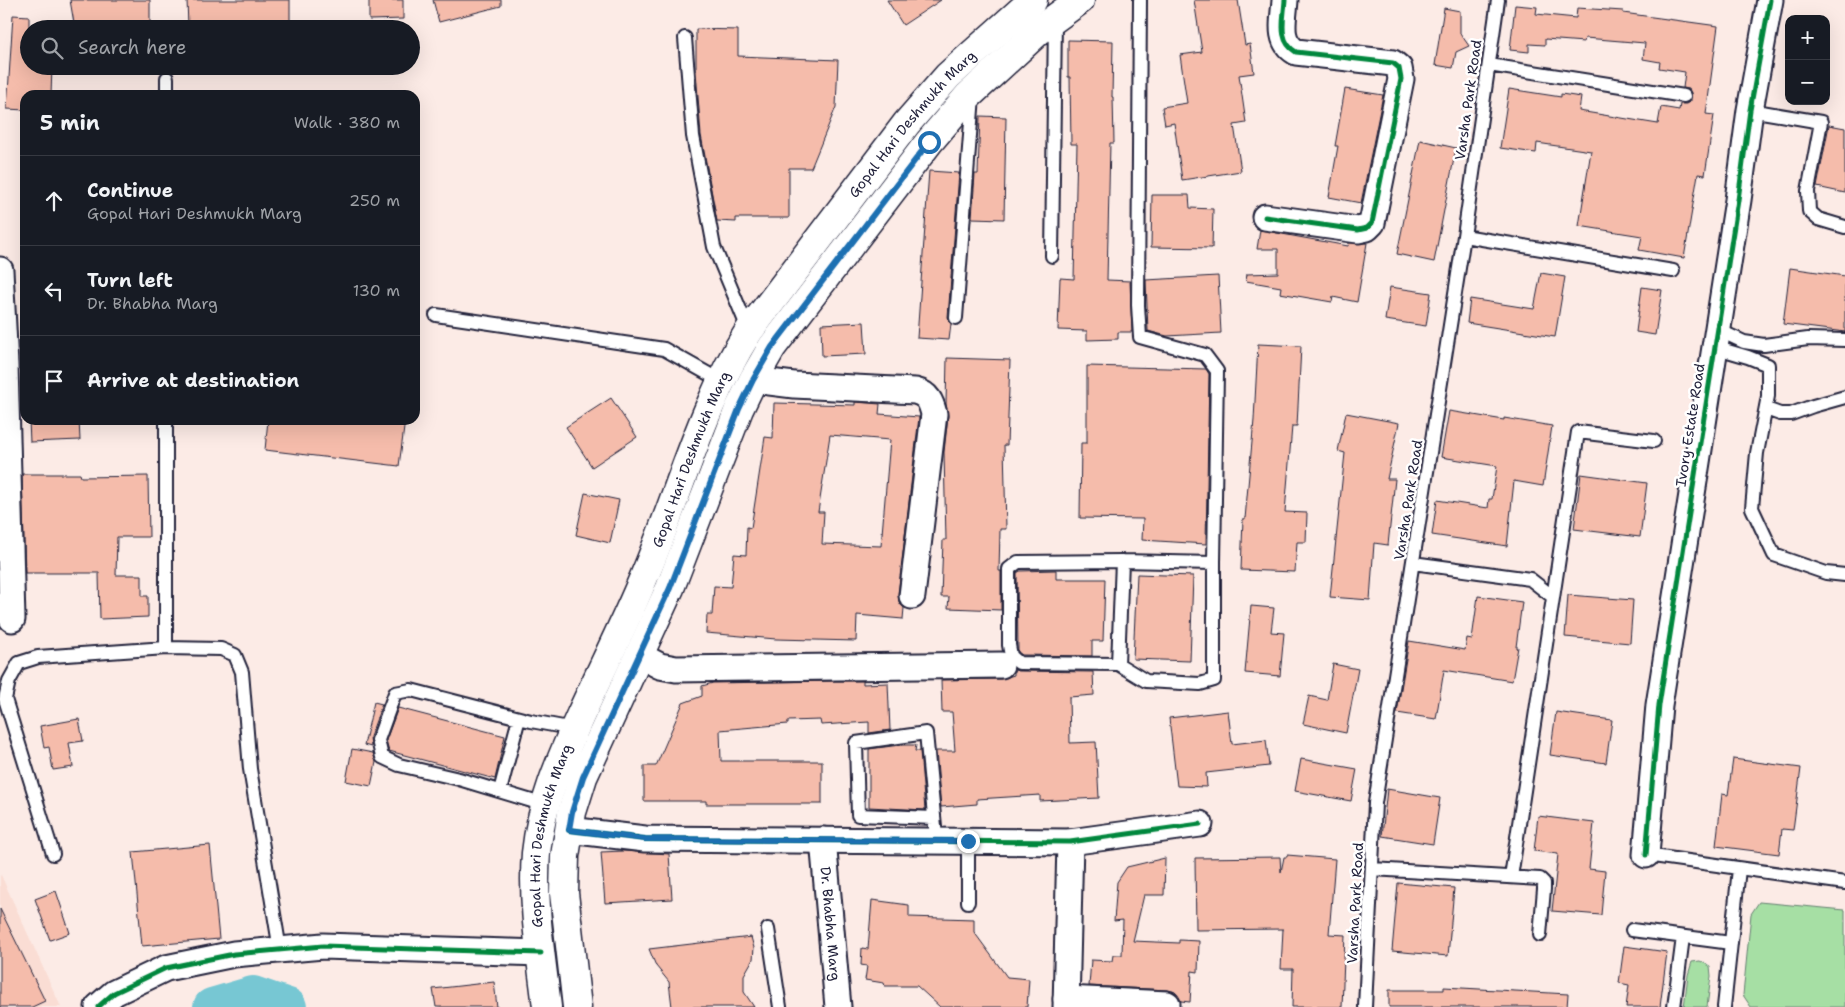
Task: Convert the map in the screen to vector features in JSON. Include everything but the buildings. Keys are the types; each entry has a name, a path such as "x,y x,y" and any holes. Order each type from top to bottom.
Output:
{"main road":[{"name":"Gopal Hari Deshmukh Marg","path":"547,1007 536,886 536,853 545,805 557,767 644,577 721,381 743,341 913,117 948,76 1033,0"},
{"name":"Gopal Hari Deshmukh Marg","path":"576,1007 564,893 565,856 572,812 583,777 670,588 739,409 759,369 929,142 974,91 1043,28 1080,0"},
{"path":"743,341 759,369"},
{"path":"591,692 617,704"}],"street":[{"path":"1265,217 1358,230 1367,228 1372,223 1401,79 1399,68 1393,63 1296,52 1283,34 1285,0"},
{"name":"Ivory Estate Road","path":"1646,855 1659,705 1738,200 1750,110 1770,0"},
{"path":"0,270 12,619"},
{"path":"759,369 794,385 915,391 922,392 928,397 934,414 912,596"},
{"path":"640,655 660,666 676,669 1001,665"},
{"path":"569,830 645,839 823,840 935,829 968,841 1070,842 1200,824"},
{"name":"Dr. Bhabha Marg","path":"823,840 838,1007"},
{"path":"1070,842 1066,1003 1167,1004"},
{"path":"98,1007 114,993 166,968 234,954 323,946 541,953"}],"lane":[{"path":"1140,0 1138,305 1140,337 1206,355 1217,371 1214,680 1200,684 1146,681 1118,664 1019,663 1011,656 1009,645 1009,569 1018,562 1122,561 1214,563"},
{"name":"Varsha Park Road","path":"1366,1007 1375,803 1464,236 1498,0"},
{"path":"1052,256 1055,19"},
{"path":"685,38 693,136 714,247 743,341"},
{"path":"1489,65 1684,96"},
{"path":"167,78 167,90"},
{"path":"956,318 974,91"},
{"path":"1750,110 1821,122 1808,191 1809,211 1818,219 1845,227"},
{"path":"1464,236 1673,271"},
{"path":"436,315 664,349 721,381"},
{"path":"1715,338 1764,345 1808,339 1845,340"},
{"path":"1715,338 1768,365 1768,396 1757,453 1752,508 1774,555 1826,573 1845,575"},
{"path":"1766,408 1780,414 1792,414 1845,397"},
{"path":"166,425 166,648"},
{"path":"1511,877 1578,432 1654,441"},
{"path":"1118,664 1122,561"},
{"path":"1413,563 1530,579 1553,597"},
{"path":"52,854 6,700 9,681 19,663 38,657 166,648 221,649 235,655 240,663 242,672 250,769 280,950"},
{"path":"545,805 459,779 399,765 382,757 378,740 395,693 411,690 519,718 574,729"},
{"path":"500,792 519,718"},
{"path":"926,733 935,829 858,815 856,743 926,733"},
{"path":"968,841 968,902"},
{"path":"1646,855 1845,883"},
{"path":"1372,869 1540,880 1544,883 1540,935"},
{"path":"1724,1007 1739,869"},
{"path":"768,929 780,1007"},
{"path":"1632,930 1731,943"},
{"path":"1674,1007 1683,937"}],"shaded area":[{"path":"1,875 61,1007 0,1007"}],"green space":[{"path":"1759,902 1845,910 1845,1007 1751,1007 1743,995 1751,914"},
{"path":"1700,961 1710,966 1711,976 1707,1007 1684,1007 1688,975 1692,962"}],"waterway":[{"path":"212,1007 253,995 288,1007"}],"cycle path":[{"path":"1265,217 1358,230 1367,228 1372,223 1401,79 1399,68 1393,63 1296,52 1286,42 1284,36 1285,0"},
{"path":"1646,855 1659,705 1738,200 1750,110 1770,0"},
{"path":"569,830 645,839 1070,842 1200,824"},
{"path":"98,1007 114,993 166,968 234,954 323,946 541,953"}],"route":[{"path":"929,142 772,347 753,380 739,409 670,588 583,777 572,812 569,830 645,839 968,841"}]}
